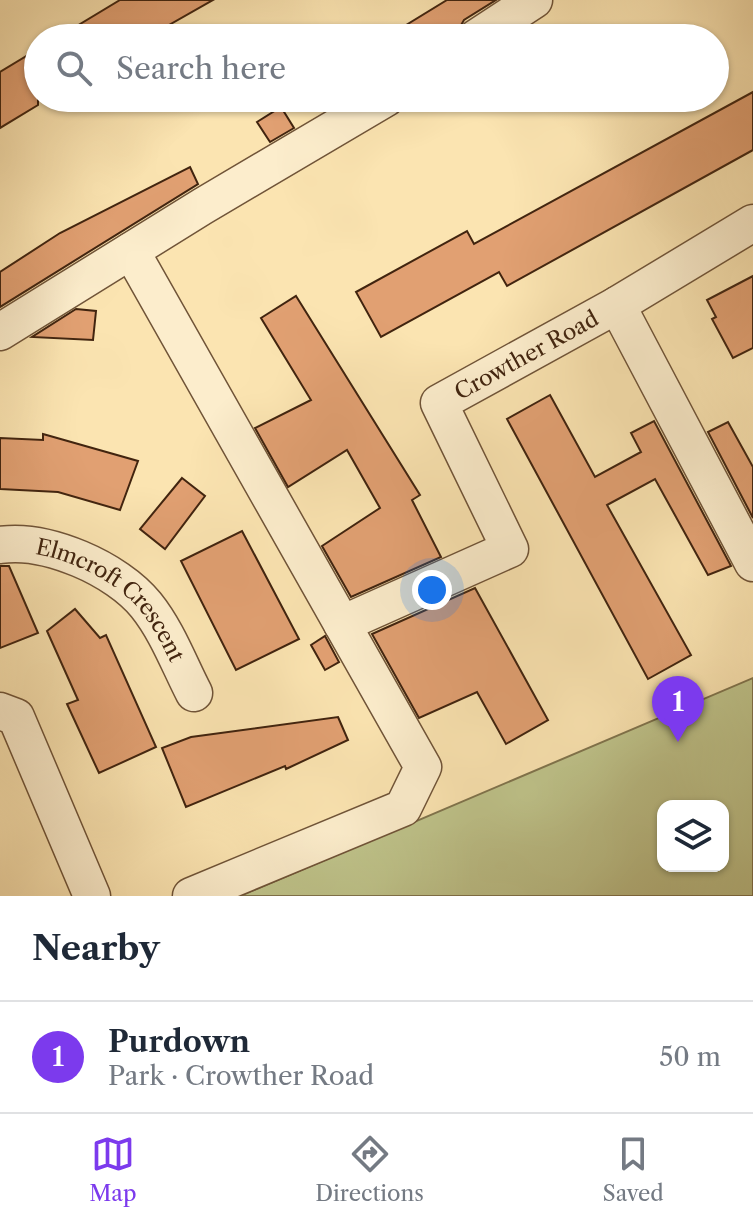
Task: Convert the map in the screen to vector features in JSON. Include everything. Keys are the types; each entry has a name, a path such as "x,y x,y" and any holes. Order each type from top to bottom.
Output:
{"street":[{"path":"497,24 534,0"},
{"path":"0,332 363,112"},
{"name":"Crowther Road","path":"342,624 510,549 439,403 617,305 753,223"},
{"path":"131,251 423,767 403,808 191,896"},
{"path":"617,305 753,563"},
{"name":"Elmcroft Crescent","path":"0,545 43,547 74,556 125,586 144,602 159,623 194,693"},
{"path":"0,711 16,717 92,896"}],"green space":[{"path":"753,678 753,896 240,896"}],"building":[{"path":"120,0 213,0 171,24 80,24"},
{"path":"447,0 496,0 462,24 408,24"},
{"path":"24,57 24,112 26,112 0,128 0,72"},
{"path":"753,92 753,150 507,286 499,272 381,337 356,292 467,231 474,244 716,112 729,112 729,105"},
{"path":"273,112 284,112 294,128 270,142 257,122"},
{"path":"190,167 198,184 0,307 0,272 60,233"},
{"path":"753,276 753,348 733,358 712,319 716,317 707,300"},
{"path":"296,296 420,495 412,500 441,557 351,597 322,546 380,508 347,450 288,487 255,428 311,400 261,318"},
{"path":"76,309 96,311 93,340 32,337"},
{"path":"550,395 595,477 641,452 631,433 654,421 731,566 708,575 655,479 607,505 691,655 648,679 507,419"},
{"path":"728,422 753,467 753,518 708,432"},
{"path":"43,434 138,461 120,510 58,492 0,489 0,438 43,440"},
{"path":"182,478 205,496 165,549 140,529"},
{"path":"242,531 299,639 236,670 181,561"},
{"path":"0,566 9,566 38,633 0,648"},
{"path":"475,588 548,720 506,744 477,692 419,718 372,634"},
{"path":"75,609 100,638 106,635 156,747 99,773 67,704 78,700 47,631"},
{"path":"325,636 339,662 325,670 311,645"},
{"path":"338,717 348,740 286,769 285,766 186,807 162,748 191,737"}],"place":[{"name":"Purdown","path":"678,742"}]}
